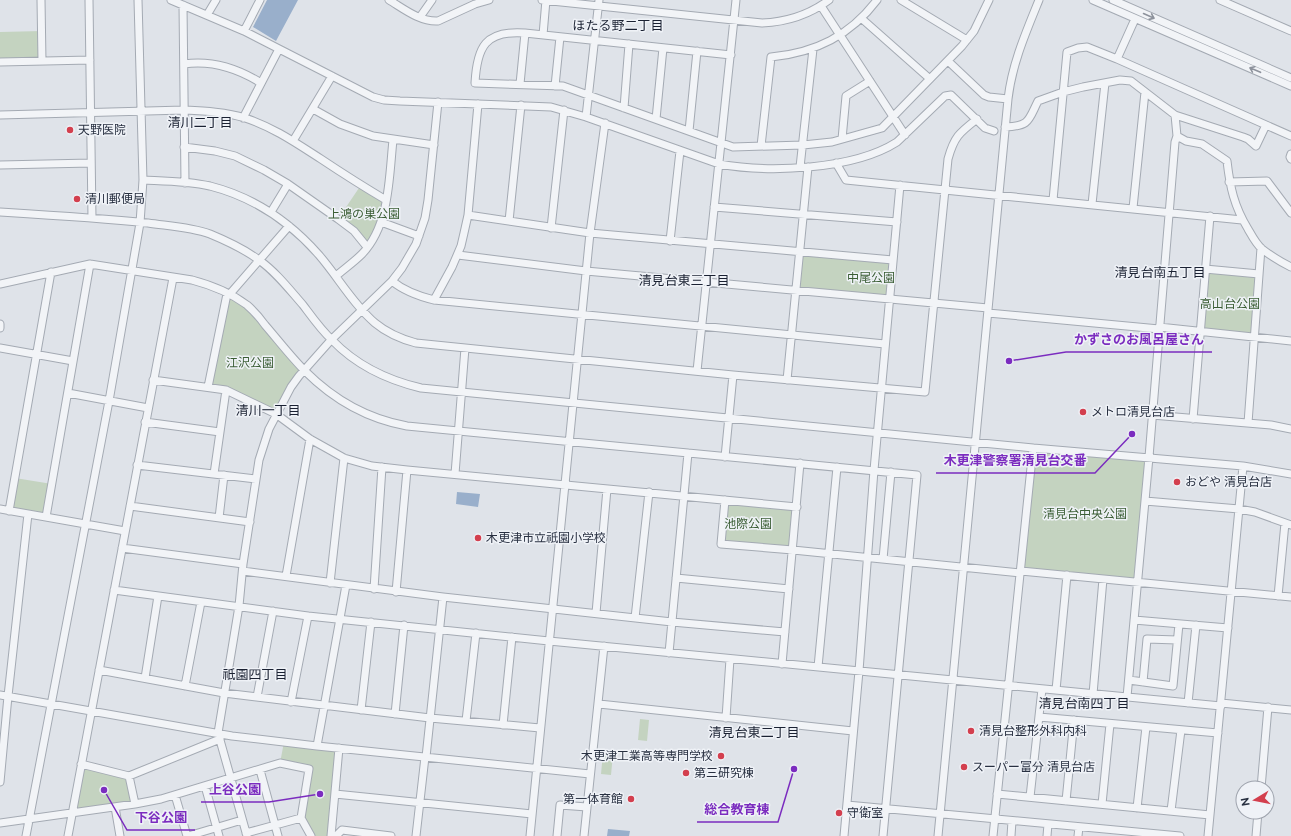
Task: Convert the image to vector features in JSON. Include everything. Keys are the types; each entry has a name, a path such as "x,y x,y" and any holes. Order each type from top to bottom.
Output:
{"street":[{"path":"41,0 42,61"},
{"path":"89,0 92,218"},
{"path":"26,836 109,401 140,222 143,180 138,0"},
{"path":"171,0 244,31 373,97 400,101 551,107 586,117 719,164 751,168 808,167 853,159 889,147 905,135 948,94 951,95 985,128 994,131"},
{"path":"207,15 216,0"},
{"path":"244,31 260,0"},
{"path":"389,0 427,21 438,21 475,4 489,0"},
{"path":"420,17 432,0"},
{"path":"542,0 599,3 762,23 796,18 821,6 829,0"},
{"path":"543,35 546,0"},
{"path":"696,371 736,0"},
{"path":"762,146 771,57 790,55 813,49 840,35 862,18 877,0"},
{"path":"901,0 967,40"},
{"path":"731,55 525,33 505,33 496,36 483,47 476,63 475,83 563,86 733,147 803,145 832,142 882,128 967,40 974,31 989,0"},
{"path":"938,836 1008,99 1013,69 1039,0"},
{"path":"1093,0 1291,86"},
{"path":"1113,0 1291,78"},
{"path":"1220,0 1291,31"},
{"path":"586,117 599,3"},
{"path":"183,5 185,183"},
{"path":"821,6 905,135"},
{"path":"862,18 930,79"},
{"path":"1117,59 1136,18"},
{"path":"520,84 525,33"},
{"path":"555,86 560,37"},
{"path":"624,108 629,44"},
{"path":"656,120 662,48"},
{"path":"1053,200 1067,52 1078,48 1087,48 1117,59 1291,136"},
{"path":"243,118 278,49"},
{"path":"800,167 813,49"},
{"path":"689,131 697,51"},
{"path":"0,62 90,60"},
{"path":"948,61 984,95 988,97 1008,99"},
{"path":"184,64 207,62 234,69 249,75 261,83"},
{"path":"294,141 332,76"},
{"path":"1005,127 1018,127 1024,125 1028,121 1038,101 1063,92 1120,80 1130,81 1175,115 1243,137 1248,139 1256,146 1266,125"},
{"path":"842,139 846,96 870,81"},
{"path":"1092,204 1105,82"},
{"path":"1133,208 1145,92"},
{"path":"301,818 247,835 219,736 224,693 239,606 259,460 269,429 276,414 291,387 303,370 331,340 392,281 410,256 425,218 438,102"},
{"path":"434,300 458,255 468,215 478,104"},
{"path":"509,221 521,105"},
{"path":"312,109 340,124 372,136 434,145"},
{"path":"0,115 184,110 213,112 243,118 273,130 294,141 386,200"},
{"path":"551,228 564,110"},
{"path":"1127,697 1149,457 1175,142 1177,136 1175,115"},
{"path":"143,180 210,186 230,193 271,212 289,226 318,255 375,323 384,330 404,340 427,345 925,392 948,159 953,142 962,131 977,119"},
{"path":"530,836 586,270 605,124"},
{"path":"1177,136 1186,141 1202,144 1227,161 1232,196 1242,220 1261,248 1291,267"},
{"path":"336,276 362,253 379,228 386,200 393,140"},
{"path":"184,147 215,151 235,156 264,170 288,184 338,219 354,231 367,247"},
{"path":"670,240 680,150"},
{"path":"1291,154 1291,159"},
{"path":"0,165 91,163"},
{"path":"836,163 846,180 999,194 1242,220"},
{"path":"787,380 808,167"},
{"path":"1230,182 1267,181 1291,213"},
{"path":"271,212 288,184"},
{"path":"844,836 859,671 877,432 900,186"},
{"path":"714,207 897,222"},
{"path":"0,212 140,222 183,228 210,234 238,246 260,260 276,274 331,340 355,360 377,374 421,388 976,441 1033,448 1243,466 1291,474"},
{"path":"468,215 590,233 893,260"},
{"path":"1193,419 1210,216"},
{"path":"381,222 419,236"},
{"path":"208,388 228,294 289,226"},
{"path":"1248,423 1261,248"},
{"path":"458,255 586,270 934,303 988,310 1291,341"},
{"path":"46,517 90,264"},
{"path":"0,284 90,264 192,280 208,284 248,306 303,370 325,389 341,401 365,414 392,423 407,426 917,475 883,836"},
{"path":"1205,269 1259,274"},
{"path":"9,511 51,272"},
{"path":"68,836 172,278"},
{"path":"392,281 399,287 409,292 434,300 885,344"},
{"path":"0,348 73,361"},
{"path":"455,474 464,348"},
{"path":"725,456 733,375"},
{"path":"153,380 226,390 276,414 310,438 344,458 361,464 407,470 797,507"},
{"path":"214,474 226,390"},
{"path":"68,393 148,408"},
{"path":"1152,415 1271,425 1291,429"},
{"path":"145,422 220,432"},
{"path":"286,576 310,438"},
{"path":"993,836 1033,448"},
{"path":"669,653 688,453"},
{"path":"330,583 344,458"},
{"path":"782,664 800,463"},
{"path":"137,465 256,479"},
{"path":"1208,836 1243,466"},
{"path":"374,589 382,467"},
{"path":"818,667 837,467"},
{"path":"396,592 407,470"},
{"path":"884,559 892,472"},
{"path":"219,518 224,475"},
{"path":"596,614 607,489"},
{"path":"635,618 648,492"},
{"path":"725,500 721,544 1291,597"},
{"path":"1145,501 1239,509 1255,512 1288,524 1278,596"},
{"path":"130,506 250,522"},
{"path":"0,509 125,531"},
{"path":"0,782 4,695 28,514"},
{"path":"122,548 286,576 396,592 672,622 785,632"},
{"path":"1056,690 1067,575"},
{"path":"676,578 789,589"},
{"path":"1093,694 1103,579"},
{"path":"317,746 346,585"},
{"path":"114,590 308,616 549,641 1188,703 1268,707 1291,710"},
{"path":"145,678 158,596"},
{"path":"416,836 443,597"},
{"path":"184,686 201,602"},
{"path":"257,697 273,611"},
{"path":"291,702 308,616"},
{"path":"1134,620 1228,628"},
{"path":"362,710 371,622"},
{"path":"1129,680 1173,686 1179,624"},
{"path":"394,714 404,625"},
{"path":"1188,703 1196,626"},
{"path":"466,721 476,633"},
{"path":"503,725 512,637"},
{"path":"1143,682 1147,639 1177,640"},
{"path":"584,836 604,646"},
{"path":"726,718 730,658"},
{"path":"99,670 224,693 291,702 430,718 540,728"},
{"path":"1030,797 1042,689"},
{"path":"4,695 91,710 219,736 590,774"},
{"path":"599,704 854,731"},
{"path":"1262,780 1268,707"},
{"path":"1039,717 1218,733"},
{"path":"1066,801 1074,720"},
{"path":"1102,804 1110,724"},
{"path":"1137,808 1146,727"},
{"path":"1171,811 1180,730"},
{"path":"81,764 129,776 219,736"},
{"path":"339,748 332,832 342,830 391,836"},
{"path":"0,823 135,804 175,795 280,763 309,769 301,818 311,836"},
{"path":"260,770 278,836"},
{"path":"129,776 135,804"},
{"path":"205,786 219,836"},
{"path":"335,794 532,814"},
{"path":"997,794 1210,815"},
{"path":"175,795 187,836 242,820"},
{"path":"557,836 560,805 587,807"},
{"path":"847,805 1079,827 1119,833 1180,836"},
{"path":"115,807 120,836"},
{"path":"1256,836 1257,820"},
{"path":"1011,836 1012,821"},
{"path":"1047,836 1048,824"},
{"path":"1078,836 1079,827"},
{"path":"336,836 342,830"}],"green space":[{"path":"42,31 42,61 0,62 0,32"},
{"name":"上鴻の巣公園","path":"361,185 386,200 382,219 367,247 338,219"},
{"name":"中尾公園","path":"799,252 893,260 889,299 796,290"},
{"name":"高山台公園","path":"1210,273 1256,277 1253,332 1250,335 1205,330 1203,327 1207,276"},
{"name":"江沢公園","path":"229,295 247,306 303,370 276,414 226,390 208,387"},
{"name":"清見台中央公園","path":"1035,451 1147,459 1136,579 1024,569"},
{"path":"15,478 52,484 46,517 9,511"},
{"name":"池際公園","path":"725,500 797,507 793,550 721,544"},
{"path":"640,719 649,720 647,741 638,740"},
{"path":"284,742 339,748 331,836 311,836 301,818 309,769 280,763"},
{"path":"603,753 613,754 611,775 601,774"},
{"path":"81,764 129,776 135,804 72,813"}],"water":[{"path":"267,0 298,0 276,41 253,27"},
{"path":"457,492 480,494 478,507 456,504"},
{"path":"608,829 630,831 629,836 607,836"}],"place":[{"name":"天野医院","path":"70,130"},
{"name":"清川郵便局","path":"77,199"},
{"name":"かずさのお風呂屋さん","path":"1009,361"},
{"name":"メトロ清見台店","path":"1083,412"},
{"name":"木更津警察署清見台交番","path":"1132,434"},
{"name":"おどや 清見台店","path":"1177,482"},
{"name":"木更津市立祇園小学校","path":"478,538"},
{"name":"清見台整形外科内科","path":"971,731"},
{"name":"木更津工業高等専門学校","path":"721,756"},
{"name":"スーパー富分 清見台店","path":"964,767"},
{"name":"総合教育棟","path":"794,769"},
{"name":"第三研究棟","path":"686,773"},
{"name":"下谷公園","path":"104,790"},
{"name":"上谷公園","path":"320,794"},
{"name":"第一体育館","path":"631,799"},
{"name":"守衛室","path":"839,813"}],"district":[{"name":"ほたる野二丁目","path":"618,25"},
{"name":"清川二丁目","path":"200,122"},
{"name":"清見台南五丁目","path":"1160,272"},
{"name":"清見台東三丁目","path":"684,280"},
{"name":"清川一丁目","path":"268,410"},
{"name":"祇園四丁目","path":"255,674"},
{"name":"清見台南四丁目","path":"1084,703"},
{"name":"清見台東二丁目","path":"754,732"}]}
